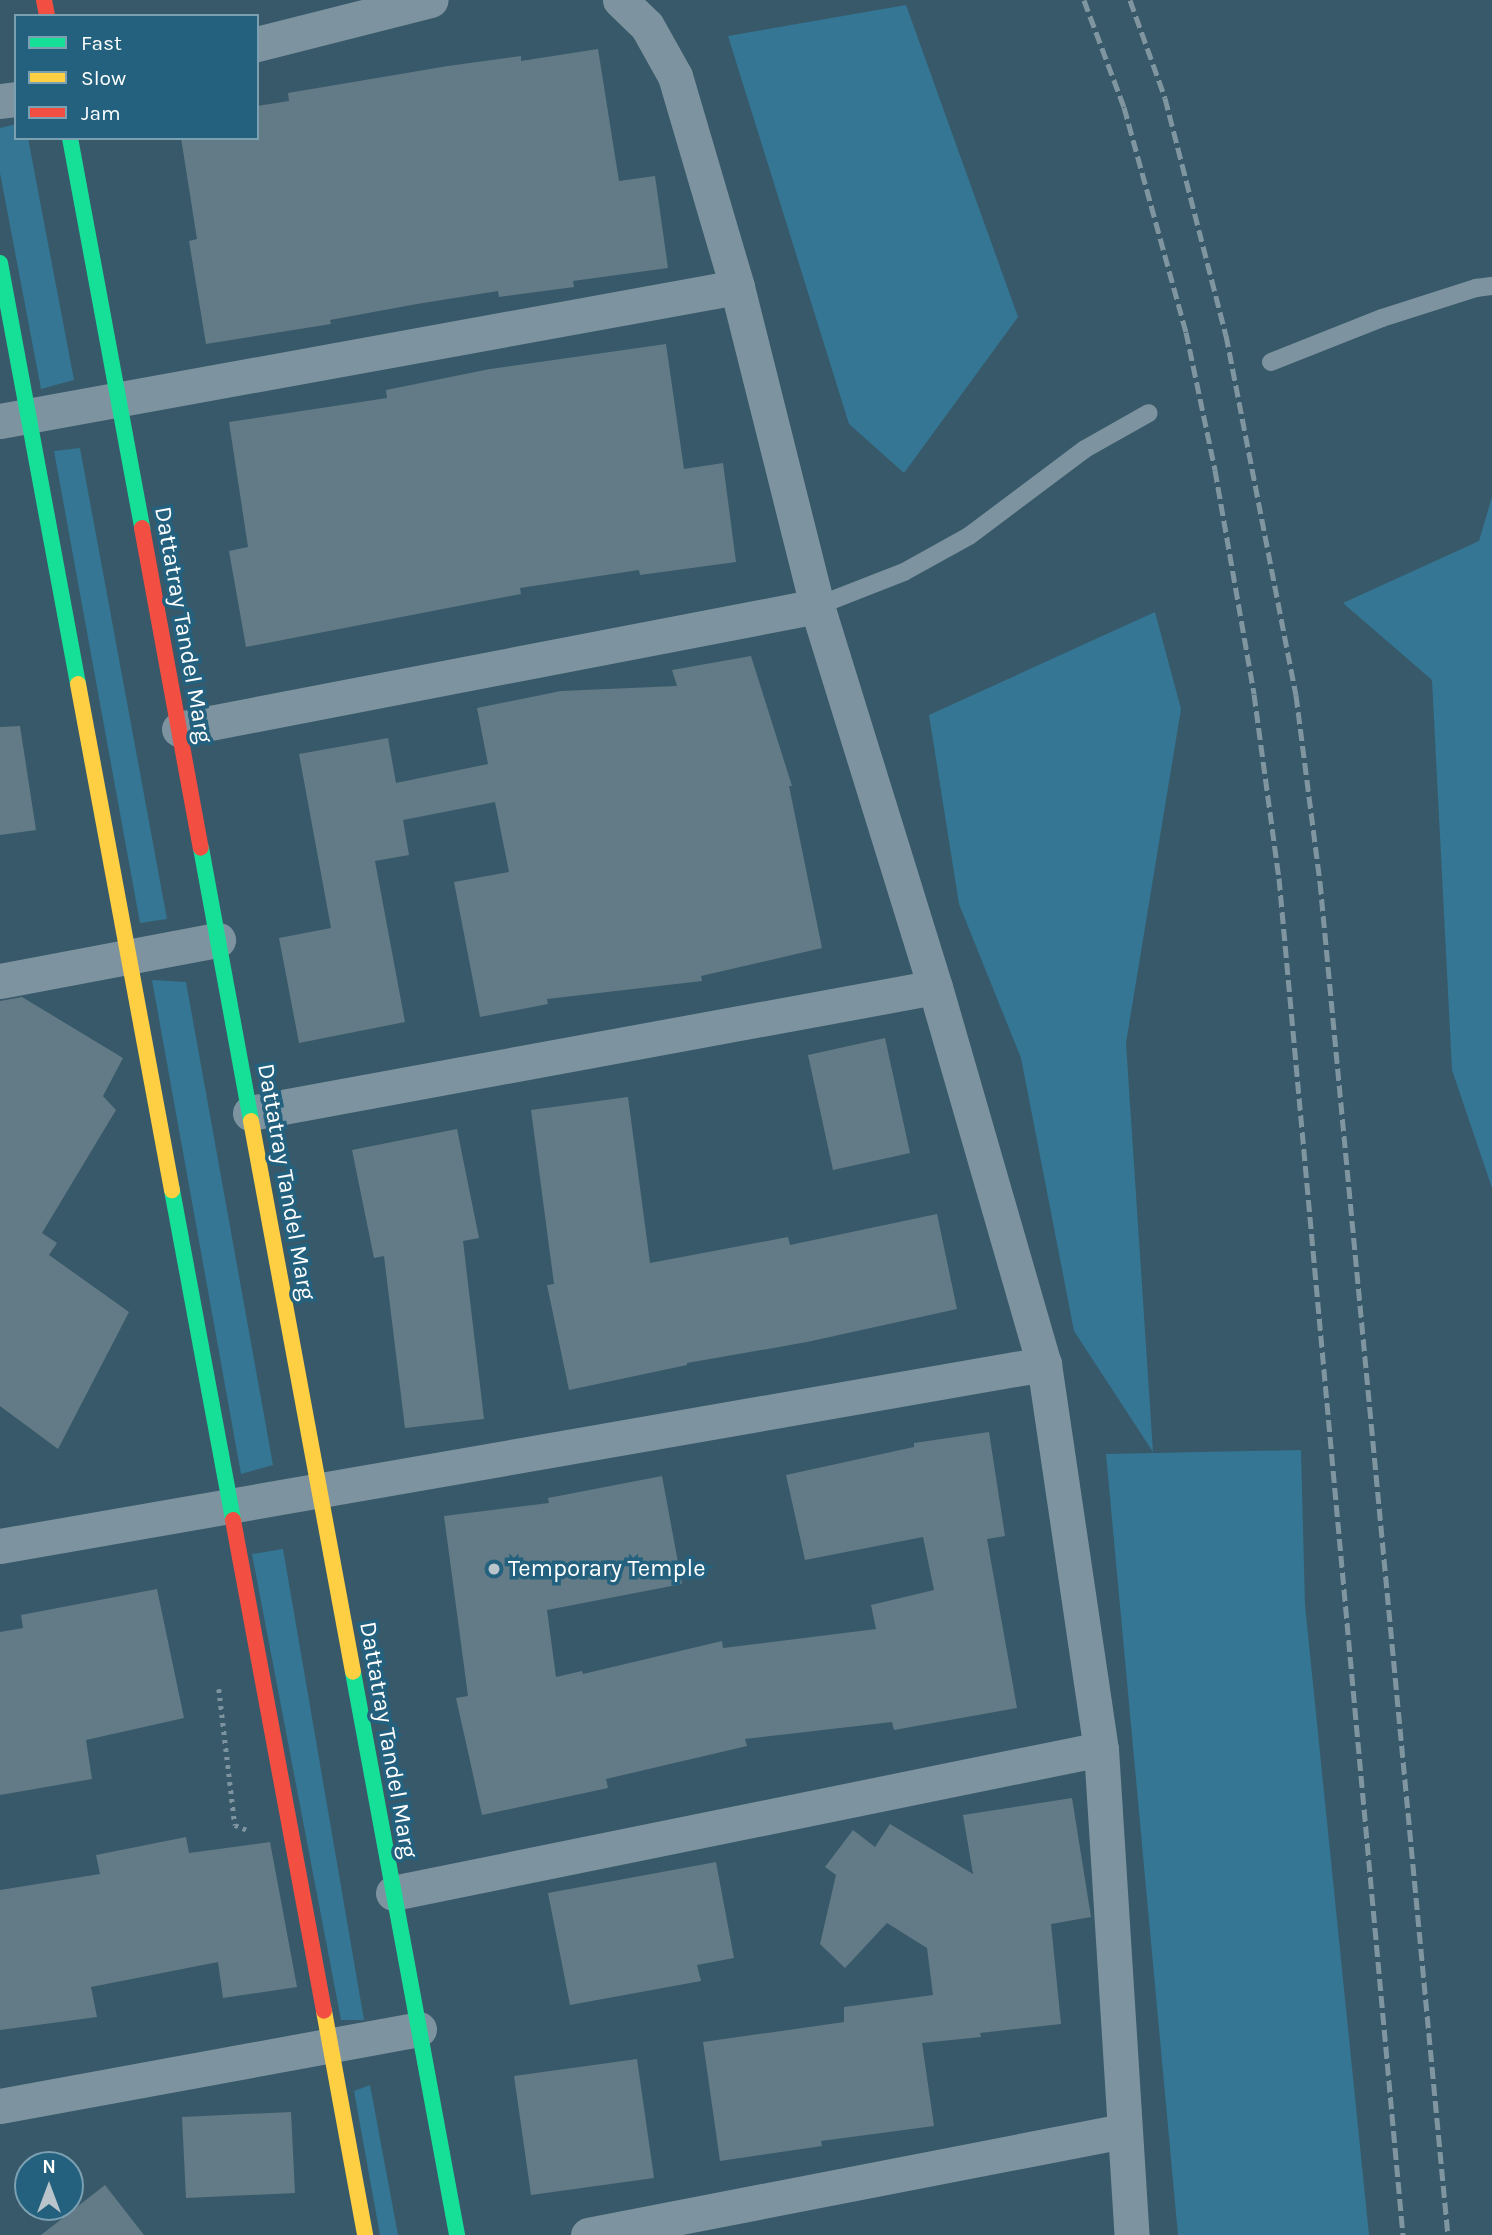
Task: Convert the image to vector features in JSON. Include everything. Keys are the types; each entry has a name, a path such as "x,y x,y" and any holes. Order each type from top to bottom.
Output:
{"main road":[{"name":"Dattatray Tandel Marg","path":"70,140 457,2235"},
{"path":"0,263 14,419 129,957 365,2235"}],"street":[{"path":"259,43 431,0"},
{"path":"620,0 647,26 675,76 737,287 817,606 935,987 1044,1364 1101,1749 1123,2131 1132,2235"},
{"path":"14,419 737,287"},
{"path":"179,729 817,606"},
{"path":"0,981 218,940"},
{"path":"250,1114 935,987"},
{"path":"0,1546 1044,1364"},
{"path":"393,1893 1101,1749"},
{"path":"0,2106 419,2029"},
{"path":"588,2235 1123,2131"}],"lane":[{"path":"1270,362 1382,318 1475,288 1492,286"},
{"path":"817,606 904,572 969,536 1085,449 1149,413"}],"shaded area":[{"path":"906,5 1018,317 904,473 849,424 728,36"},
{"path":"14,124 14,140 28,140 74,380 41,389 0,173 0,128"},
{"path":"80,448 167,919 140,923 54,451"},
{"path":"1492,497 1492,1188 1452,1070 1432,680 1343,603 1479,541"},
{"path":"1155,612 1181,709 1126,1043 1153,1452 1074,1331 1021,1058 959,904 929,715"},
{"path":"152,980 186,982 273,1465 241,1474"},
{"path":"1301,1450 1305,1605 1369,2235 1178,2235 1106,1454"},
{"path":"283,1549 364,2020 341,2020 252,1554"},
{"path":"370,2085 398,2235 380,2235 354,2091"}],"building":[{"path":"598,49 619,181 655,176 668,268 573,281 574,287 499,297 498,291 417,304 330,320 331,324 206,344 189,241 197,239 181,140 259,140 259,106 289,101 288,93 521,56 521,61"},
{"path":"666,344 684,469 723,463 736,562 640,575 639,570 520,588 521,594 246,647 229,551 248,547 229,422 387,398 386,390 490,369"},
{"path":"751,656 792,786 789,786 822,948 701,976 702,981 547,999 548,1004 480,1017 454,882 509,872 495,802 403,820 409,855 375,861 405,1022 299,1043 279,938 331,928 299,754 388,738 396,783 488,764 477,708 561,691 677,686 672,670"},
{"path":"20,726 36,830 0,835 0,727"},
{"path":"22,997 123,1058 103,1096 116,1110 42,1233 57,1243 49,1255 129,1312 58,1449 0,1406 0,1001"},
{"path":"885,1038 910,1153 833,1170 808,1055"},
{"path":"628,1097 650,1263 788,1237 790,1245 937,1214 957,1309 807,1342 687,1363 569,1390 547,1285 554,1284 531,1110"},
{"path":"457,1129 479,1238 463,1241 484,1419 405,1428 384,1256 374,1258 352,1150"},
{"path":"989,1432 1005,1536 987,1539 1017,1708 894,1730 892,1722 745,1739 747,1746 606,1779 608,1788 482,1815 456,1698 468,1696 444,1516 549,1503 548,1498 662,1476 682,1584 547,1610 556,1677 582,1671 583,1674 722,1641 723,1648 876,1629 871,1605 934,1590 923,1537 805,1560 786,1475 914,1447 914,1443"},
{"path":"157,1589 184,1718 86,1740 92,1779 0,1795 0,1632 23,1628 21,1615"},
{"path":"1072,1798 1091,1917 1051,1924 1061,2024 922,2043 934,2126 821,2141 822,2146 720,2161 703,2042 844,2022 844,2007 933,1995 927,1948 887,1923 845,1968 820,1944 836,1875 825,1867 853,1830 875,1847 890,1824 973,1874 963,1815"},
{"path":"186,1837 189,1853 270,1842 297,1987 223,1998 218,1962 91,1987 97,2017 0,2030 0,1890 100,1874 96,1855"},
{"path":"716,1862 734,1958 697,1965 701,1981 570,2005 548,1893"},
{"path":"637,2059 654,2178 531,2195 514,2076"},
{"path":"291,2112 295,2193 186,2198 182,2117"},
{"path":"105,2185 144,2235 41,2235 59,2221 84,2221 84,2201"}],"railway":[{"path":"1084,0 1124,107 1186,332 1215,470 1254,694 1279,878 1403,2235"},
{"path":"1130,0 1165,98 1226,335 1296,695 1320,882 1448,2235"}],"traffic: fast":[{"path":"70,140 142,528"},
{"path":"0,263 78,684"},
{"path":"201,848 251,1121"},
{"path":"172,1190 233,1520"},
{"path":"353,1672 457,2235"}],"traffic: slow":[{"path":"78,684 172,1190"},
{"path":"251,1121 353,1672"},
{"path":"324,2011 365,2235"}],"traffic: jam":[{"path":"44,0 47,14"},
{"path":"142,528 201,848"},
{"path":"233,1520 324,2011"}],"place":[{"name":"Temporary Temple","path":"494,1569"}]}
